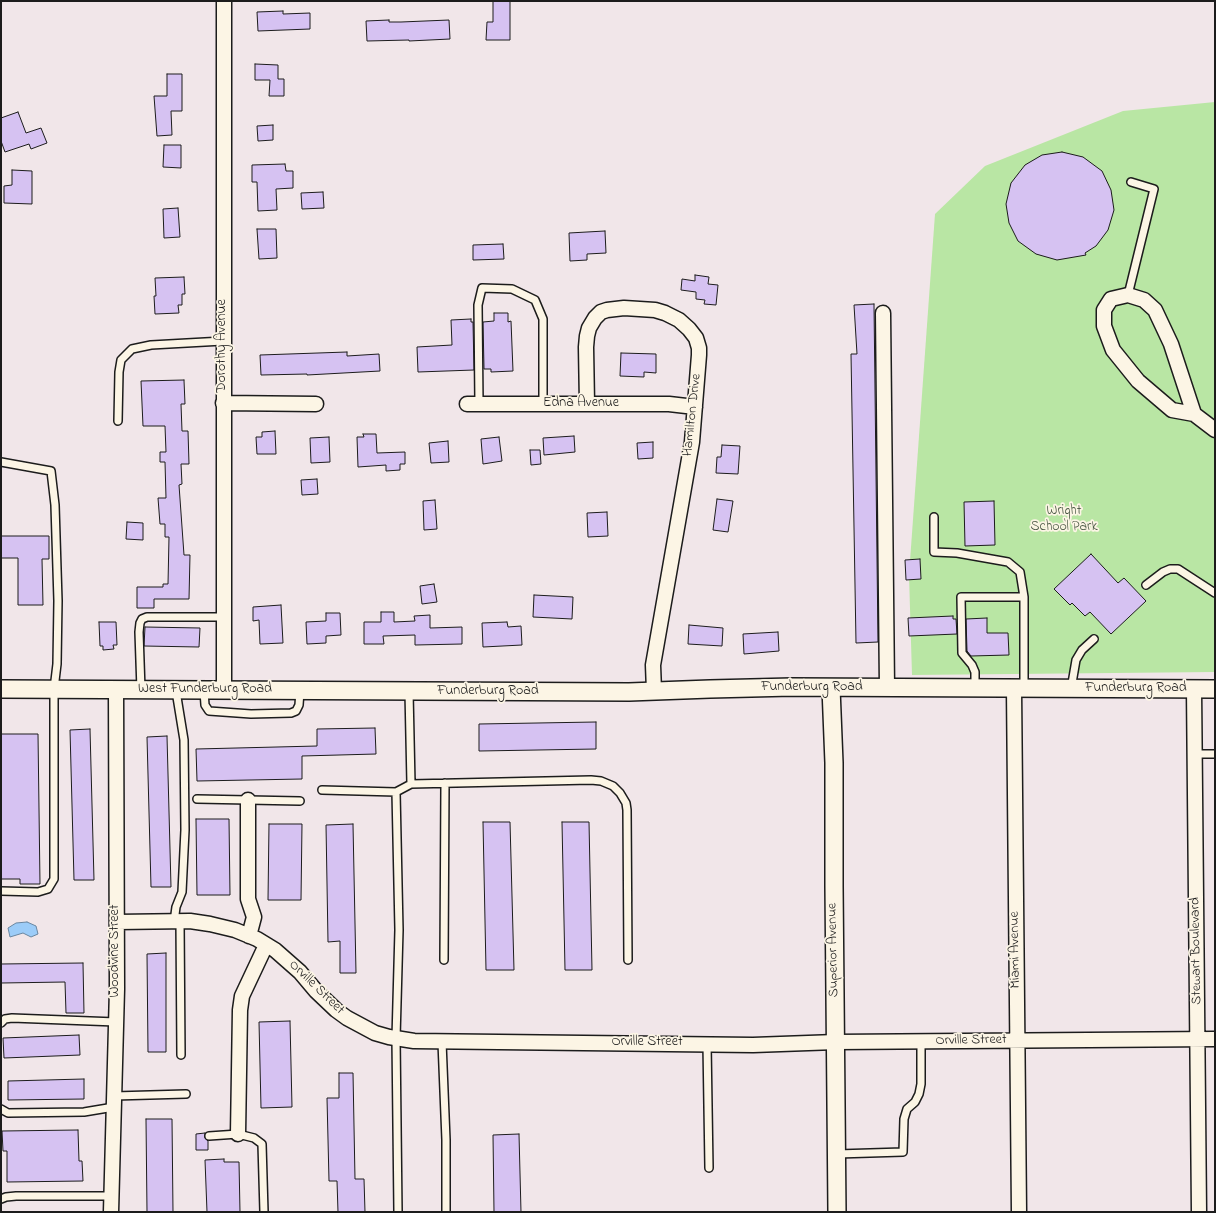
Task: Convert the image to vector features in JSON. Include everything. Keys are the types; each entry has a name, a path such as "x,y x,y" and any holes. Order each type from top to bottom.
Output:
{"street":[{"name":"Dorothy Avenue","path":"224,1 224,691"},
{"path":"1194,414 1171,344 1155,310 1144,300 1128,295 1111,299 1104,310 1104,326 1113,350 1138,381 1172,410 1194,414 1215,430"},
{"name":"Hamilton Drive","path":"587,404 586,347 589,328 595,318 602,312 624,308 645,309 665,313 679,320 696,338 699,348 692,442 653,665 654,691"},
{"path":"883,313 887,688"},
{"path":"223,403 316,404"},
{"name":"Edna Avenue","path":"473,404 669,404 695,407"},
{"name":"Funderburg Road","path":"409,692 654,691 831,688 1215,689"},
{"name":"Superior Avenue","path":"831,688 834,763 837,1212"},
{"name":"West Funderburg Road","path":"1,689 409,692"},
{"name":"Miami Avenue","path":"1019,689 1017,1040 1019,1212"},
{"name":"Stewart Boulevard","path":"1194,689 1199,1212"},
{"name":"Woodvine Street","path":"111,1212 117,922 116,690"},
{"path":"248,800 248,899 254,917 249,936"},
{"name":"Orville Street","path":"117,922 177,922 210,924 235,930 266,945 291,963 316,991 347,1018 375,1033 414,1041 752,1045 836,1042 1215,1039"},
{"path":"238,1134 240,1010 242,996 266,945"}],"lane":[{"path":"1128,295 1154,189 1131,182"},
{"path":"473,404 478,305 482,288 512,289 535,300 543,319 543,404"},
{"path":"118,421 119,372 122,360 132,349 151,345 223,341"},
{"path":"1,462 51,471 55,505 58,601 57,664 54,689 54,879 48,889 38,892 1,891"},
{"path":"934,518 934,552 956,553 1008,562 1020,572 1024,597 1019,689"},
{"path":"1146,585 1163,572 1170,569 1178,569 1215,593"},
{"path":"975,689 975,672 972,665 962,653 961,597 1024,597"},
{"path":"141,690 139,632 142,619 147,617 224,617"},
{"path":"1071,689 1076,660 1082,650 1094,639"},
{"path":"176,690 184,740 185,830 183,887 176,907 181,1055"},
{"path":"204,691 205,705 210,712 251,714 291,713 296,710 299,705 300,691"},
{"path":"409,692 411,784"},
{"path":"1195,754 1215,754"},
{"path":"322,790 396,792 411,784 591,780 600,781 613,786 620,792 626,804 627,810 628,960"},
{"path":"444,960 445,783"},
{"path":"396,792 399,930 396,1038 398,1212"},
{"path":"197,799 300,801"},
{"path":"1,1023 5,1019 12,1018 116,1022"},
{"path":"837,1154 903,1152 904,1119 906,1109 914,1102 919,1094 921,1084 921,1041"},
{"path":"442,1042 446,1140 446,1212"},
{"path":"708,1044 709,1168"},
{"path":"1,1109 8,1113 84,1112 114,1101 186,1094"},
{"path":"209,1136 238,1134 254,1138 262,1144 264,1212"},
{"path":"1,1199 16,1196 112,1196"}],"green space":[{"name":"Wright School Park","path":"1215,102 1215,672 912,675 909,575 935,214 985,166 1123,111"}],"water":[{"path":"27,922 36,926 38,934 31,937 23,933 10,937 8,928 16,923"}],"building":[{"path":"493,1 510,1 510,40 486,40 487,22 493,22"},
{"path":"283,11 283,14 310,13 310,29 258,31 257,12"},
{"path":"389,20 389,22 401,22 449,20 450,39 367,41 366,21"},
{"path":"255,64 278,65 278,79 284,79 284,96 269,96 270,80 255,80"},
{"path":"167,74 182,74 182,111 171,111 172,135 157,136 154,96 167,96"},
{"path":"18,112 26,133 41,128 47,143 31,149 29,144 5,152 1,141 1,118"},
{"path":"273,125 273,140 258,141 257,126"},
{"path":"164,145 181,145 181,168 163,167"},
{"path":"1062,152 1083,157 1102,171 1111,190 1114,210 1108,230 1096,246 1085,253 1086,255 1057,260 1036,254 1018,241 1009,223 1006,204 1011,183 1025,165 1042,155"},
{"path":"285,164 286,171 293,171 293,188 276,189 277,210 258,211 257,182 252,182 252,165"},
{"path":"12,170 32,171 32,204 4,203 4,186 12,185"},
{"path":"323,192 324,208 302,209 301,193"},
{"path":"178,208 180,237 164,238 163,209"},
{"path":"257,229 276,229 277,258 259,259"},
{"path":"605,231 606,253 587,254 587,260 570,261 569,233"},
{"path":"503,244 504,259 473,260 473,245"},
{"path":"695,275 709,277 708,284 718,285 716,305 704,304 705,300 696,299 696,292 681,290 682,279 695,281"},
{"path":"184,277 185,294 182,294 182,305 178,305 179,313 155,314 155,278"},
{"path":"874,304 878,642 856,643 851,354 857,354 854,305"},
{"path":"494,313 508,313 508,322 511,321 513,371 491,372 491,369 484,369 483,322 494,321"},
{"path":"471,319 471,322 473,322 474,370 418,372 417,347 452,345 451,320"},
{"path":"347,352 347,356 379,354 380,371 307,375 261,375 260,355"},
{"path":"621,353 656,354 656,373 644,372 644,377 620,376"},
{"path":"184,380 185,404 181,404 182,431 188,431 189,464 181,464 182,484 179,485 184,555 190,555 189,599 154,599 154,608 137,608 137,587 163,587 163,584 168,584 169,537 165,537 165,524 160,524 158,498 166,498 165,462 160,462 160,452 166,452 165,426 143,426 141,381"},
{"path":"275,431 276,454 257,454 256,437 262,437 262,432"},
{"path":"363,434 376,434 377,453 405,452 405,464 400,464 400,470 386,471 386,465 358,467 357,437 364,437"},
{"path":"574,436 575,452 544,455 543,438"},
{"path":"329,437 330,462 311,463 310,438"},
{"path":"499,437 502,461 483,464 481,439"},
{"path":"448,441 449,462 431,463 429,443"},
{"path":"653,442 653,458 638,459 637,443"},
{"path":"722,445 740,446 738,474 716,473 717,457 721,457"},
{"path":"530,450 540,450 541,464 531,465"},
{"path":"317,479 318,494 302,495 301,480"},
{"path":"717,499 733,501 728,532 713,530"},
{"path":"435,500 437,529 424,530 423,501"},
{"path":"994,501 995,545 965,546 964,502"},
{"path":"607,512 608,536 588,537 587,513"},
{"path":"127,522 143,523 143,540 126,539"},
{"path":"1,536 49,536 49,559 42,559 43,605 18,605 18,558 1,558"},
{"path":"1091,554 1118,583 1124,578 1146,601 1111,634 1090,612 1085,616 1072,603 1070,605 1054,589"},
{"path":"920,559 921,579 906,580 905,560"},
{"path":"434,584 437,602 422,604 420,586"},
{"path":"534,595 573,597 572,619 533,617"},
{"path":"281,605 283,643 260,644 259,620 253,621 253,607"},
{"path":"381,612 394,612 394,622 415,621 414,616 430,615 430,628 462,627 462,644 415,645 415,635 383,636 384,644 364,644 364,622 381,622"},
{"path":"326,613 340,613 341,635 326,636 326,643 307,644 306,622 326,621"},
{"path":"953,616 953,619 956,619 957,634 909,636 908,618"},
{"path":"987,618 987,633 1008,633 1009,655 971,656 967,651 966,619"},
{"path":"99,622 116,622 117,645 113,645 114,649 103,650 103,646 100,646"},
{"path":"507,622 508,627 521,626 522,645 483,647 482,623"},
{"path":"689,625 723,628 722,646 688,644"},
{"path":"145,627 200,628 199,647 144,646"},
{"path":"778,632 779,651 744,654 743,634"},
{"path":"596,722 596,749 479,751 479,724"},
{"path":"375,728 376,754 302,756 302,779 197,781 196,749 317,746 317,729"},
{"path":"90,729 94,880 74,880 70,730"},
{"path":"1,734 38,734 40,884 20,884 20,879 1,879"},
{"path":"167,736 171,887 151,887 147,737"},
{"path":"196,819 229,819 230,895 197,895"},
{"path":"483,822 510,822 514,970 486,970"},
{"path":"562,822 589,822 592,970 565,970"},
{"path":"269,824 302,824 301,900 268,900"},
{"path":"353,824 356,973 340,973 340,941 328,942 326,825"},
{"path":"166,953 166,1052 148,1052 147,954"},
{"path":"83,963 84,1013 66,1013 65,982 1,983 1,964"},
{"path":"290,1021 292,1107 261,1108 259,1022"},
{"path":"79,1035 80,1055 4,1058 3,1038"},
{"path":"339,1073 353,1073 355,1179 364,1179 365,1212 338,1212 337,1181 329,1181 327,1098 339,1098"},
{"path":"84,1079 84,1099 8,1100 8,1081"},
{"path":"146,1119 172,1119 173,1212 147,1212"},
{"path":"78,1130 79,1161 82,1161 83,1181 7,1182 7,1151 3,1151 2,1131"},
{"path":"205,1133 205,1138 208,1141 208,1150 196,1150 196,1134"},
{"path":"519,1134 521,1212 494,1212 493,1135"},
{"path":"224,1159 224,1162 239,1162 240,1212 207,1212 205,1160"}]}
